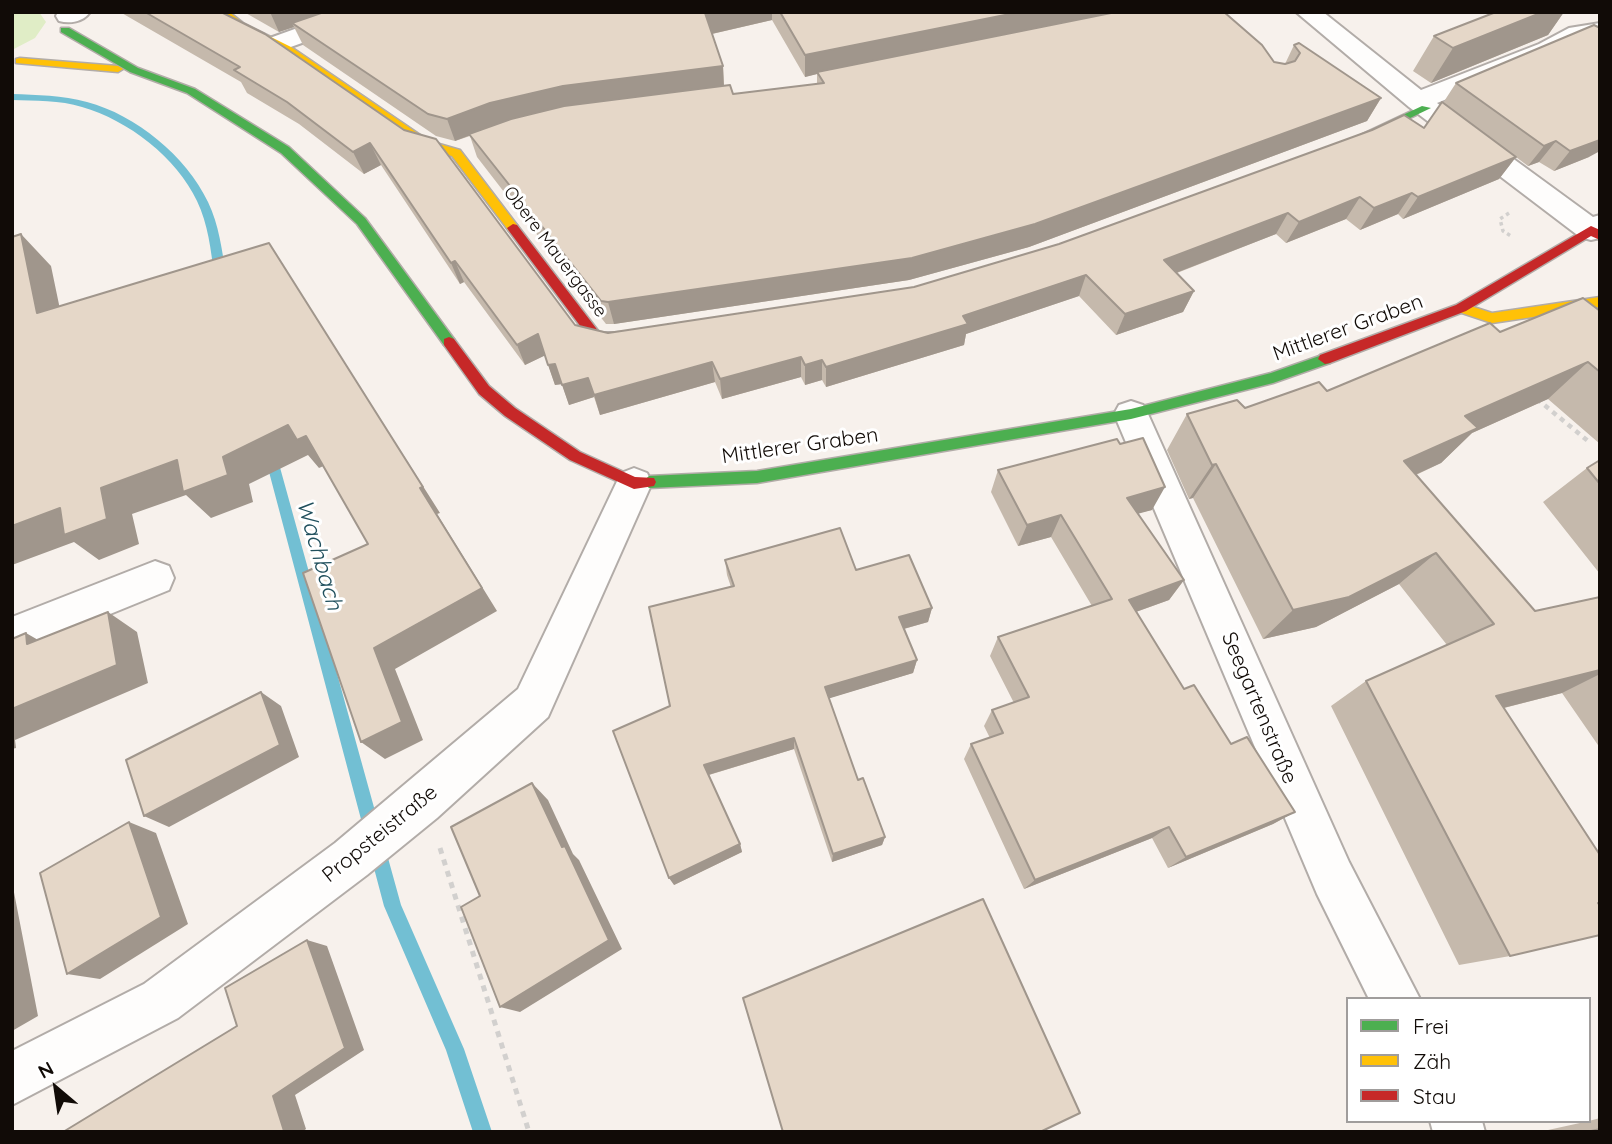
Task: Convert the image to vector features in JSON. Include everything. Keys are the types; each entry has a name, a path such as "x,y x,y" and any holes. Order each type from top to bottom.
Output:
{"street":[{"path":"222,12 239,25 287,49 425,144 456,153 482,144"},
{"path":"276,44 366,12"},
{"path":"1308,12 1422,105 1597,230"},
{"path":"1538,23 1592,36"},
{"path":"16,62 63,26"},
{"name":"Mittlerer Graben","path":"63,26 134,71 191,91 285,150 361,221 485,390 510,412 575,456 634,483 757,477 1131,414 1273,378 1461,308 1597,230"},
{"path":"1348,143 1422,105 1548,49 1592,36"},
{"name":"Mittlerer Graben","path":"16,62 134,71"},
{"name":"Obere Mauergasse","path":"456,153 595,336 614,339 650,334"},
{"path":"1461,308 1492,318 1600,302"},
{"name":"Seegartenstraße","path":"1131,414 1333,878 1394,997"},
{"name":"Propsteistraße","path":"12,1079 161,1001 351,859 421,802 533,703 634,483"},
{"path":"12,636 155,578"}],"path":[{"path":"1536,398 1588,442"},
{"path":"421,802 436,835 529,1132"}],"green space":[{"path":"12,12 39,12 46,22 35,38 12,50"}],"building":[{"path":"145,12 221,12 265,34 404,130 436,139 575,325 608,333 914,287 1059,244 1372,130 1404,115 1424,128 1442,102 1516,157 1418,197 1412,193 1374,208 1360,197 1299,222 1288,213 1164,260 1194,291 1125,314 1086,275 963,316 968,324 826,367 822,360 805,365 801,357 720,379 712,362 594,395 588,378 562,385 555,364 548,365 538,334 517,345 455,261 451,263 370,143 353,152 287,102 234,70 240,67"},
{"path":"324,12 709,12 705,13 723,66 563,86 490,103 447,119 428,114 292,23"},
{"path":"780,12 1020,12 805,55"},
{"path":"1116,12 1224,12 1262,45 1274,62 1285,64 1295,61 1300,53 1294,45 1299,43 1381,98 1035,224 912,258 608,302 601,301 469,134 511,119 564,106 730,85 733,94 824,83 817,72"},
{"path":"1496,12 1543,12 1453,48 1434,36"},
{"path":"1594,25 1600,28 1600,140 1570,151 1556,141 1544,146 1456,83"},
{"path":"21,234 37,313 269,243 423,487 420,488 482,588 374,648 402,722 361,742 303,573 368,544 306,436 297,440 288,425 223,457 228,475 183,492 177,460 101,488 107,519 64,535 60,508 12,526 12,237"},
{"path":"1583,298 1600,311 1600,372 1588,362 1465,416 1478,428 1404,461 1535,611 1600,597 1600,670 1496,696 1600,855 1600,935 1510,956 1366,681 1494,624 1436,553 1349,597 1293,610 1216,464 1212,465 1187,414 1237,400 1245,408 1319,382 1327,391 1490,323 1500,332"},
{"path":"1143,438 1165,487 1127,498 1184,580 1129,600 1184,689 1194,685 1231,744 1247,737 1295,812 1186,857 1169,827 1035,880 971,744 1003,733 992,710 1029,697 998,637 1112,599 1061,515 1027,525 998,470 1117,439 1120,444"},
{"path":"1600,460 1600,484 1587,468"},
{"path":"840,528 856,570 909,555 932,608 899,617 917,660 825,687 858,780 863,778 885,837 833,854 794,738 704,765 740,844 669,878 613,731 670,706 649,607 734,586 725,560"},
{"path":"108,612 117,665 12,709 12,639 26,633 27,644"},
{"path":"261,692 280,745 144,816 126,760"},
{"path":"532,783 609,940 500,1007 461,907 480,896 451,827"},
{"path":"129,822 161,917 67,974 40,873"},
{"path":"983,899 1080,1113 1040,1132 783,1132 743,998"},
{"path":"307,940 345,1048 273,1096 284,1131 63,1132 237,1026 225,988"}],"waterway":[{"name":"Wachbach","path":"12,97 59,100 102,110 134,128 165,152 189,179 203,202 210,222 220,275"},
{"name":"Wachbach","path":"270,453 393,906 455,1049 483,1132"}],"traffic: fast":[{"path":"65,30 134,70 191,91 285,150 361,221 449,342"},
{"path":"1358,139 1426,108"},
{"path":"649,482 757,477 1131,414 1273,378 1325,359"}],"traffic: slow":[{"path":"222,12 239,25 287,49 425,144 456,153 513,228"},
{"path":"20,61 118,69"},
{"path":"1461,308 1492,318 1600,302"}],"traffic: jam":[{"path":"513,228 595,336 614,339 638,336"},
{"path":"1325,359 1461,308 1591,230 1600,236"},
{"path":"449,342 484,390 510,412 575,456 634,483 649,482"}]}
